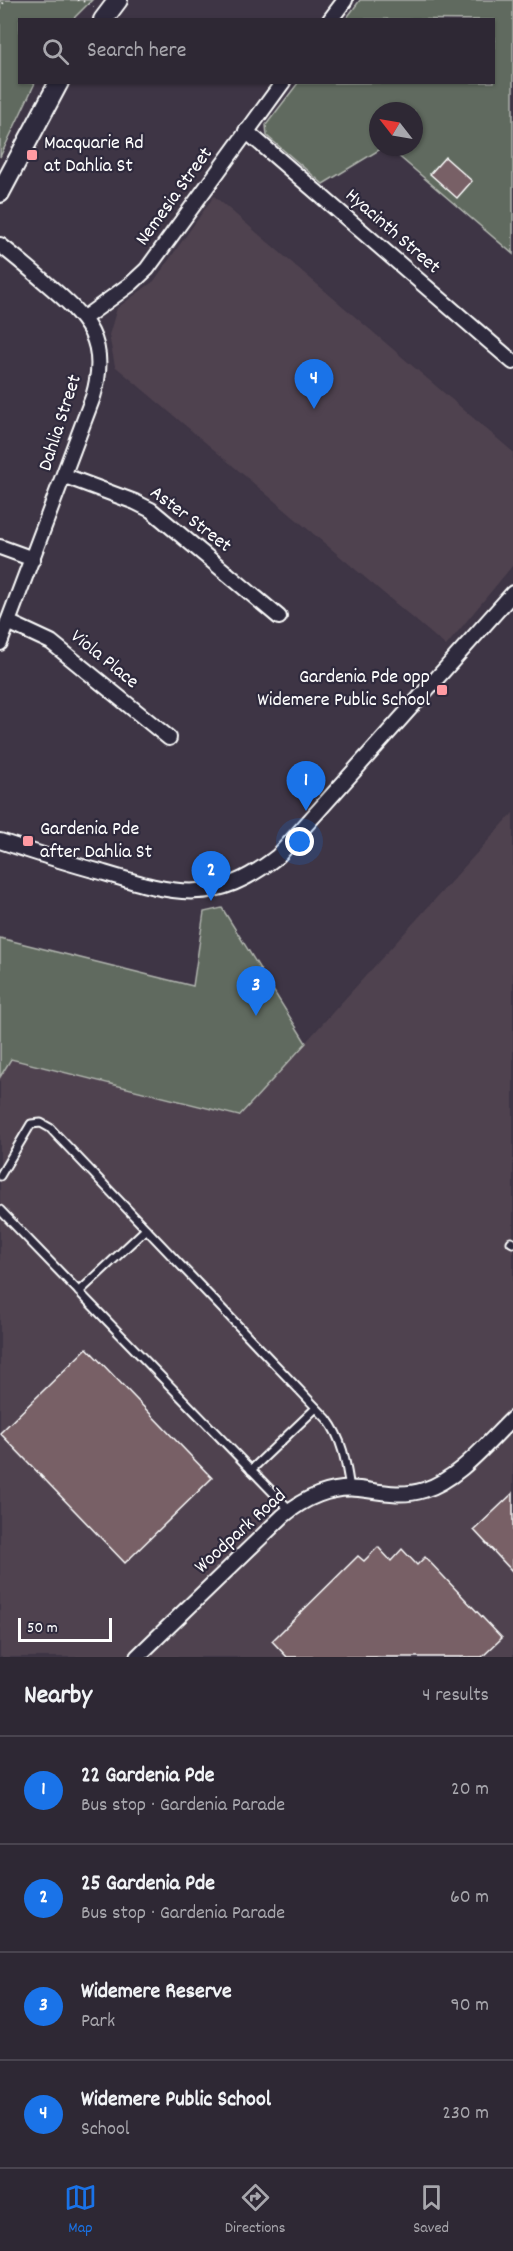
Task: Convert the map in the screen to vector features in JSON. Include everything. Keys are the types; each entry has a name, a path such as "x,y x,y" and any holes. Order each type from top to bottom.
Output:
{"street":[{"path":"105,17 118,0"},
{"path":"332,18 345,0"},
{"path":"0,193 58,84"},
{"name":"Nemesia Street","path":"84,318 132,283 147,269 281,84"},
{"name":"Hyacinth Street","path":"246,131 513,362"},
{"name":"Dahlia Street","path":"0,245 71,304 84,318 96,344 98,373 93,398 65,476 0,644"},
{"name":"Aster Street","path":"65,476 151,510 279,617"},
{"path":"0,547 33,559"},
{"path":"0,841 156,889 187,893 216,889 240,880 261,869 278,856 513,593"},
{"name":"Viola Place","path":"8,622 51,642 169,738"},
{"name":"Woodpark Road","path":"137,1657 290,1510 320,1494 350,1489 391,1494 425,1490 452,1475 513,1418"}],"lane":[{"path":"0,1176 31,1124 41,1123 50,1128 334,1428 344,1453 350,1489"},
{"path":"0,1210 290,1510"},
{"path":"79,1292 146,1229"},
{"path":"251,1470 316,1408"}],"path":[{"path":"0,9 5,0"},
{"path":"77,0 86,2 105,17"}],"shaded area":[{"path":"214,196 513,452 513,565 446,646 115,366 109,335 117,308 154,281"},
{"path":"513,813 513,1657 0,1657 0,1077 11,1059 239,1116"}],"green space":[{"path":"0,0 92,0 74,18 18,18 18,84 35,84 0,157"},
{"path":"360,0 513,0 513,254 399,156 423,156 423,102 369,102 369,156 323,184 267,136 266,125 297,84 495,84 495,18 347,18"},
{"path":"222,908 306,1043 239,1116 11,1059 0,1077 0,938 193,986 204,912"}],"building":[{"path":"445,157 472,181 457,198 430,174"},
{"path":"87,1348 212,1478 125,1563 0,1433"},
{"path":"513,1493 513,1572 474,1530"},
{"path":"378,1547 391,1561 402,1549 417,1565 425,1557 502,1638 482,1657 287,1657 272,1641 358,1556 364,1561"}],"place":[{"name":"Macquarie Rd at Dahlia St","path":"32,155"},
{"name":"Widemere Public School","path":"314,409"},
{"name":"Gardenia Pde opp Widemere Public School","path":"442,690"},
{"name":"22 Gardenia Pde","path":"306,811"},
{"name":"Gardenia Pde after Dahlia St","path":"28,841"},
{"name":"25 Gardenia Pde","path":"211,901"},
{"name":"Widemere Reserve","path":"256,1016"}]}
